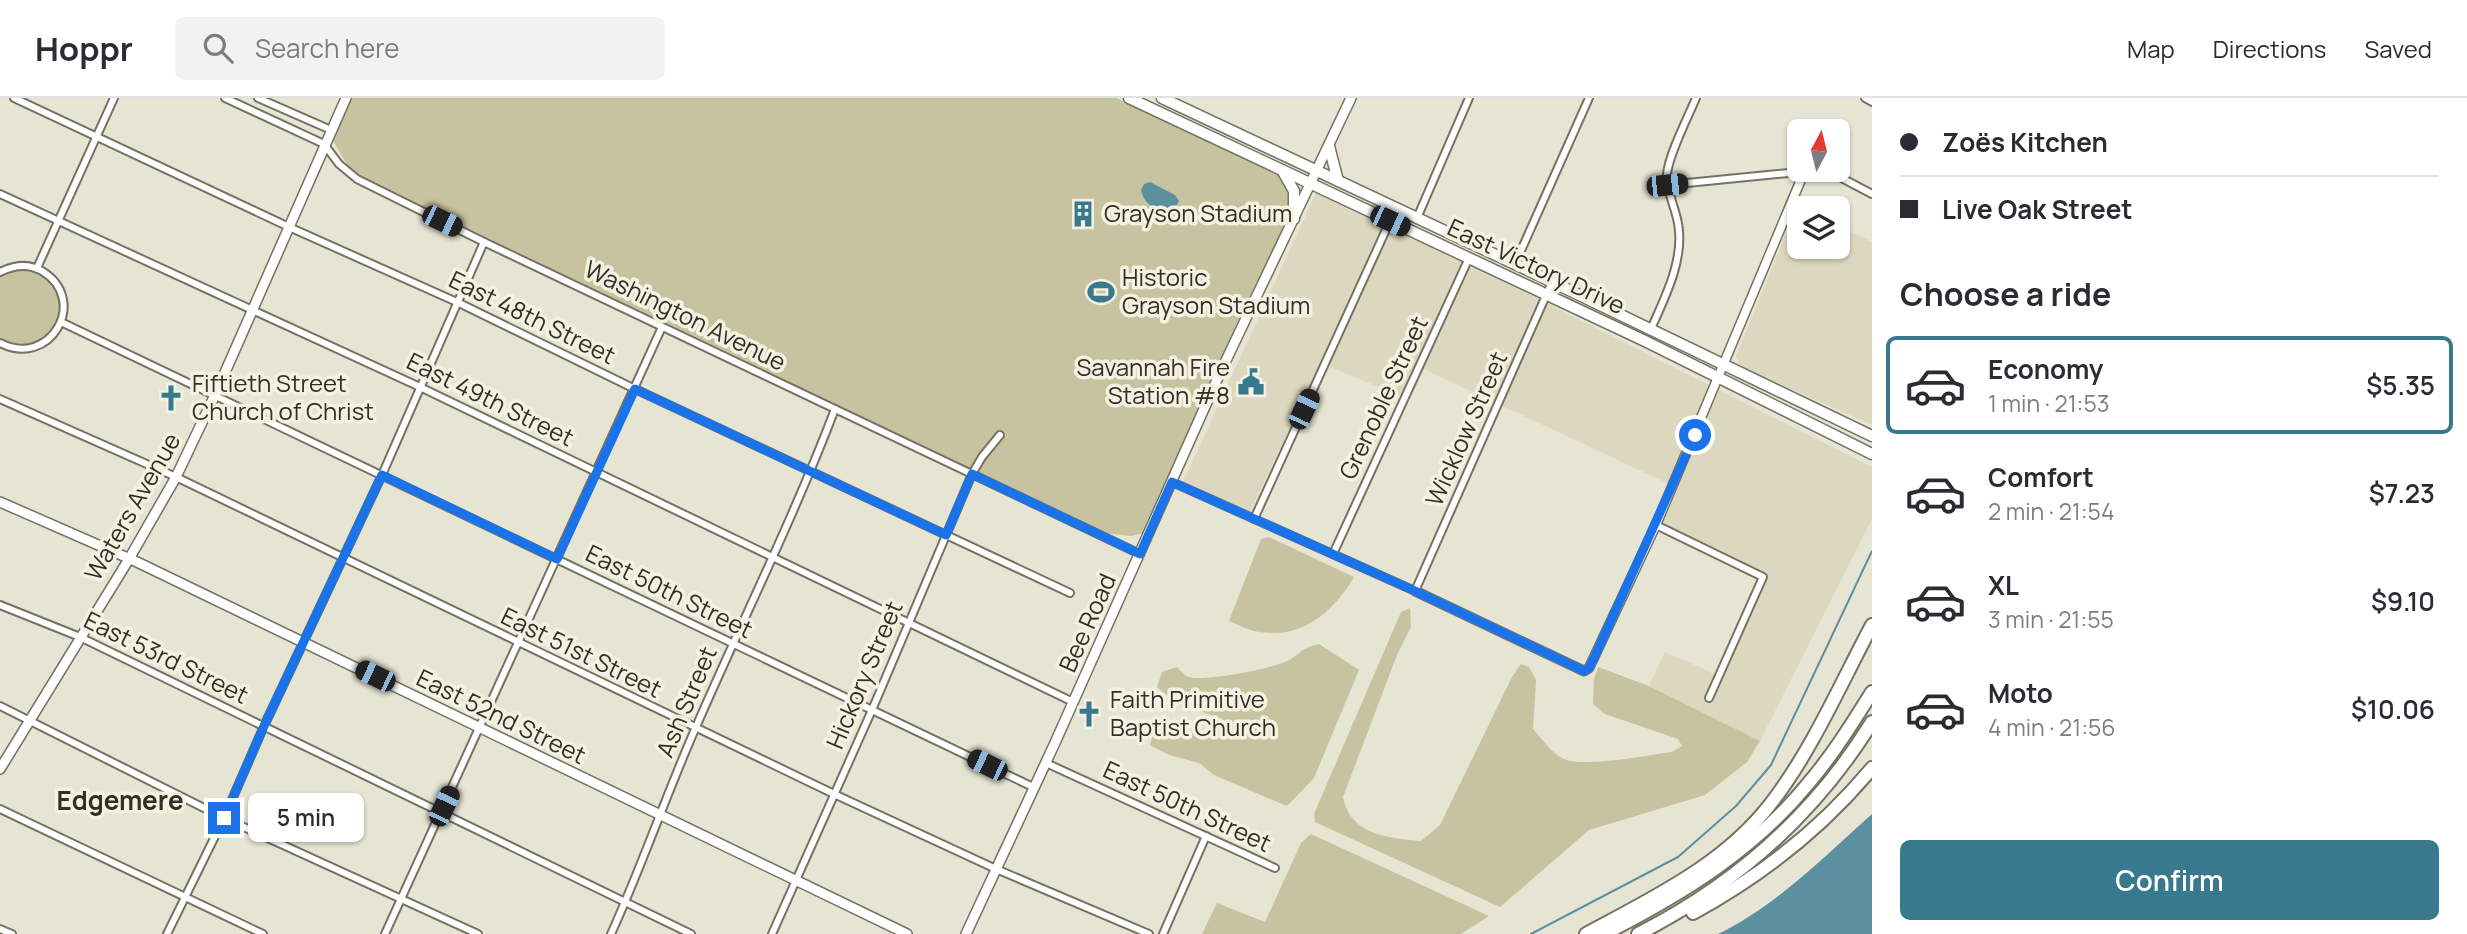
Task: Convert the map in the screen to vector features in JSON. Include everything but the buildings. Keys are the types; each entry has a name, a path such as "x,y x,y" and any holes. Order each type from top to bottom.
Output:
{"highway":[{"path":"1586,934 1661,894 1709,863 1738,839 1763,812 1801,757 1872,625"},
{"path":"1604,934 1690,887 1751,841 1788,806 1822,768 1872,692"},
{"path":"1638,934 1699,900 1762,853 1818,798 1872,722"},
{"path":"1645,934 1706,906 1770,863 1814,829 1872,768"}],"main road":[{"name":"Waters Avenue","path":"0,769 130,559 176,477 346,98"},
{"name":"East Victory Drive","path":"1129,98 1144,101 1872,454"},
{"name":"East Victory Drive","path":"1162,98 1872,436"},
{"name":"Bee Road","path":"966,934 1046,763 1220,373 1351,98"},
{"path":"1329,146 1338,181"},
{"path":"1282,170 1294,191 1294,219"},
{"name":"East 52nd Street","path":"0,502 130,559 907,934"}],"street":[{"name":"East 48th Street","path":"14,98 458,303 1070,593"},
{"path":"37,268 114,98"},
{"name":"Washington Avenue","path":"225,98 324,144 339,164 357,179 1140,554"},
{"path":"258,98 331,130"},
{"path":"1417,218 1469,98"},
{"path":"1515,264 1589,98"},
{"path":"1651,329 1667,292 1679,244 1679,229 1667,185 1667,169 1696,98"},
{"path":"1865,98 1872,102"},
{"path":"1667,185 1787,172"},
{"path":"1172,482 1415,591 1584,671 1589,668 1595,656 1656,524 1800,182"},
{"path":"1849,182 1872,194"},
{"name":"East 49th Street","path":"0,194 420,387 1073,702"},
{"path":"1254,519 1390,221"},
{"path":"167,934 224,818 264,726 382,475 484,242"},
{"name":"Grenoble Street","path":"1334,554 1469,258"},
{"path":"0,272 16,266 37,268 49,275 60,290 64,302 56,332 46,341 37,346 17,349 1,346"},
{"name":"Wicklow Street","path":"1415,591 1552,282"},
{"name":"East 50th Street","path":"61,321 1033,787"},
{"path":"385,934 662,327"},
{"name":"East 51st Street","path":"0,399 176,477 834,794 996,869 1149,934"},
{"name":"Ash Street","path":"611,934 695,729 811,472 835,409"},
{"name":"Hickory Street","path":"772,934 872,710 972,474 1000,435"},
{"path":"1656,524 1763,577 1709,698"},
{"name":"East 53rd Street","path":"0,606 80,637 691,934"},
{"path":"0,706 224,818 478,934"},
{"name":"East 50th Street","path":"1046,763 1275,868"},
{"path":"0,809 186,895 263,934"},
{"path":"1163,934 1206,836"},
{"path":"0,929 12,934"}],"shaded area":[{"path":"351,98 1117,98 1278,175 1288,187 1291,208 1286,231 1144,533 1131,536 1103,533 834,407 352,173 332,139"},
{"path":"1317,191 1479,269 1872,467 1872,519 1760,741 1649,686 1665,652 1722,677 1767,576 1655,521 1671,485 1415,365 1401,396 1320,363 1250,512 1183,482"},
{"path":"1787,231 1787,259 1850,259 1850,231 1872,242 1872,425 1751,371 1739,364 1736,356"},
{"path":"25,265 49,275 64,302 56,332 26,349 0,343 0,272"},
{"path":"1269,537 1354,577 1327,611 1316,620 1290,631 1256,631 1229,621 1261,539"},
{"path":"1410,608 1411,627 1397,655 1343,797 1353,819 1372,832 1421,841 1440,825 1512,677 1521,664 1529,667 1536,680 1533,729 1551,750 1564,759 1586,762 1616,760 1672,752 1682,746 1678,739 1605,714 1593,704 1594,679 1598,667 1649,686 1760,741 1747,762 1705,795 1589,830 1500,907 1315,822 1314,814 1401,612"},
{"path":"1319,644 1359,670 1314,778 1287,806 1214,775 1199,763 1169,755 1150,745 1155,728 1166,718 1181,731 1210,732 1223,719 1178,704 1157,687 1162,672 1177,667 1187,676 1197,678 1240,673 1283,663 1306,648"},
{"path":"1311,834 1489,916 1461,934 1202,934 1217,903 1265,922 1301,843"}],"water":[{"path":"1150,182 1175,195 1179,201 1175,208 1158,209 1145,200 1141,190 1144,184"},
{"path":"1872,814 1872,934 1718,934 1780,895"}],"waterway":[{"path":"1531,934 1678,857 1736,806 1771,765 1872,551"}],"place":[{"name":"Grayson Stadium","path":"1083,214"},
{"name":"Historic Grayson Stadium","path":"1101,292"},
{"name":"Savannah Fire Station #8","path":"1251,382"},
{"name":"Fiftieth Street Church of Christ","path":"171,398"},
{"name":"Faith Primitive Baptist Church","path":"1089,714"}],"district":[{"name":"Edgemere","path":"120,801"}],"route":[{"path":"224,818 264,726 382,475 557,559 635,389 946,535 972,474 1140,554 1172,482 1415,591 1584,671 1589,668 1595,656 1695,435"}]}
